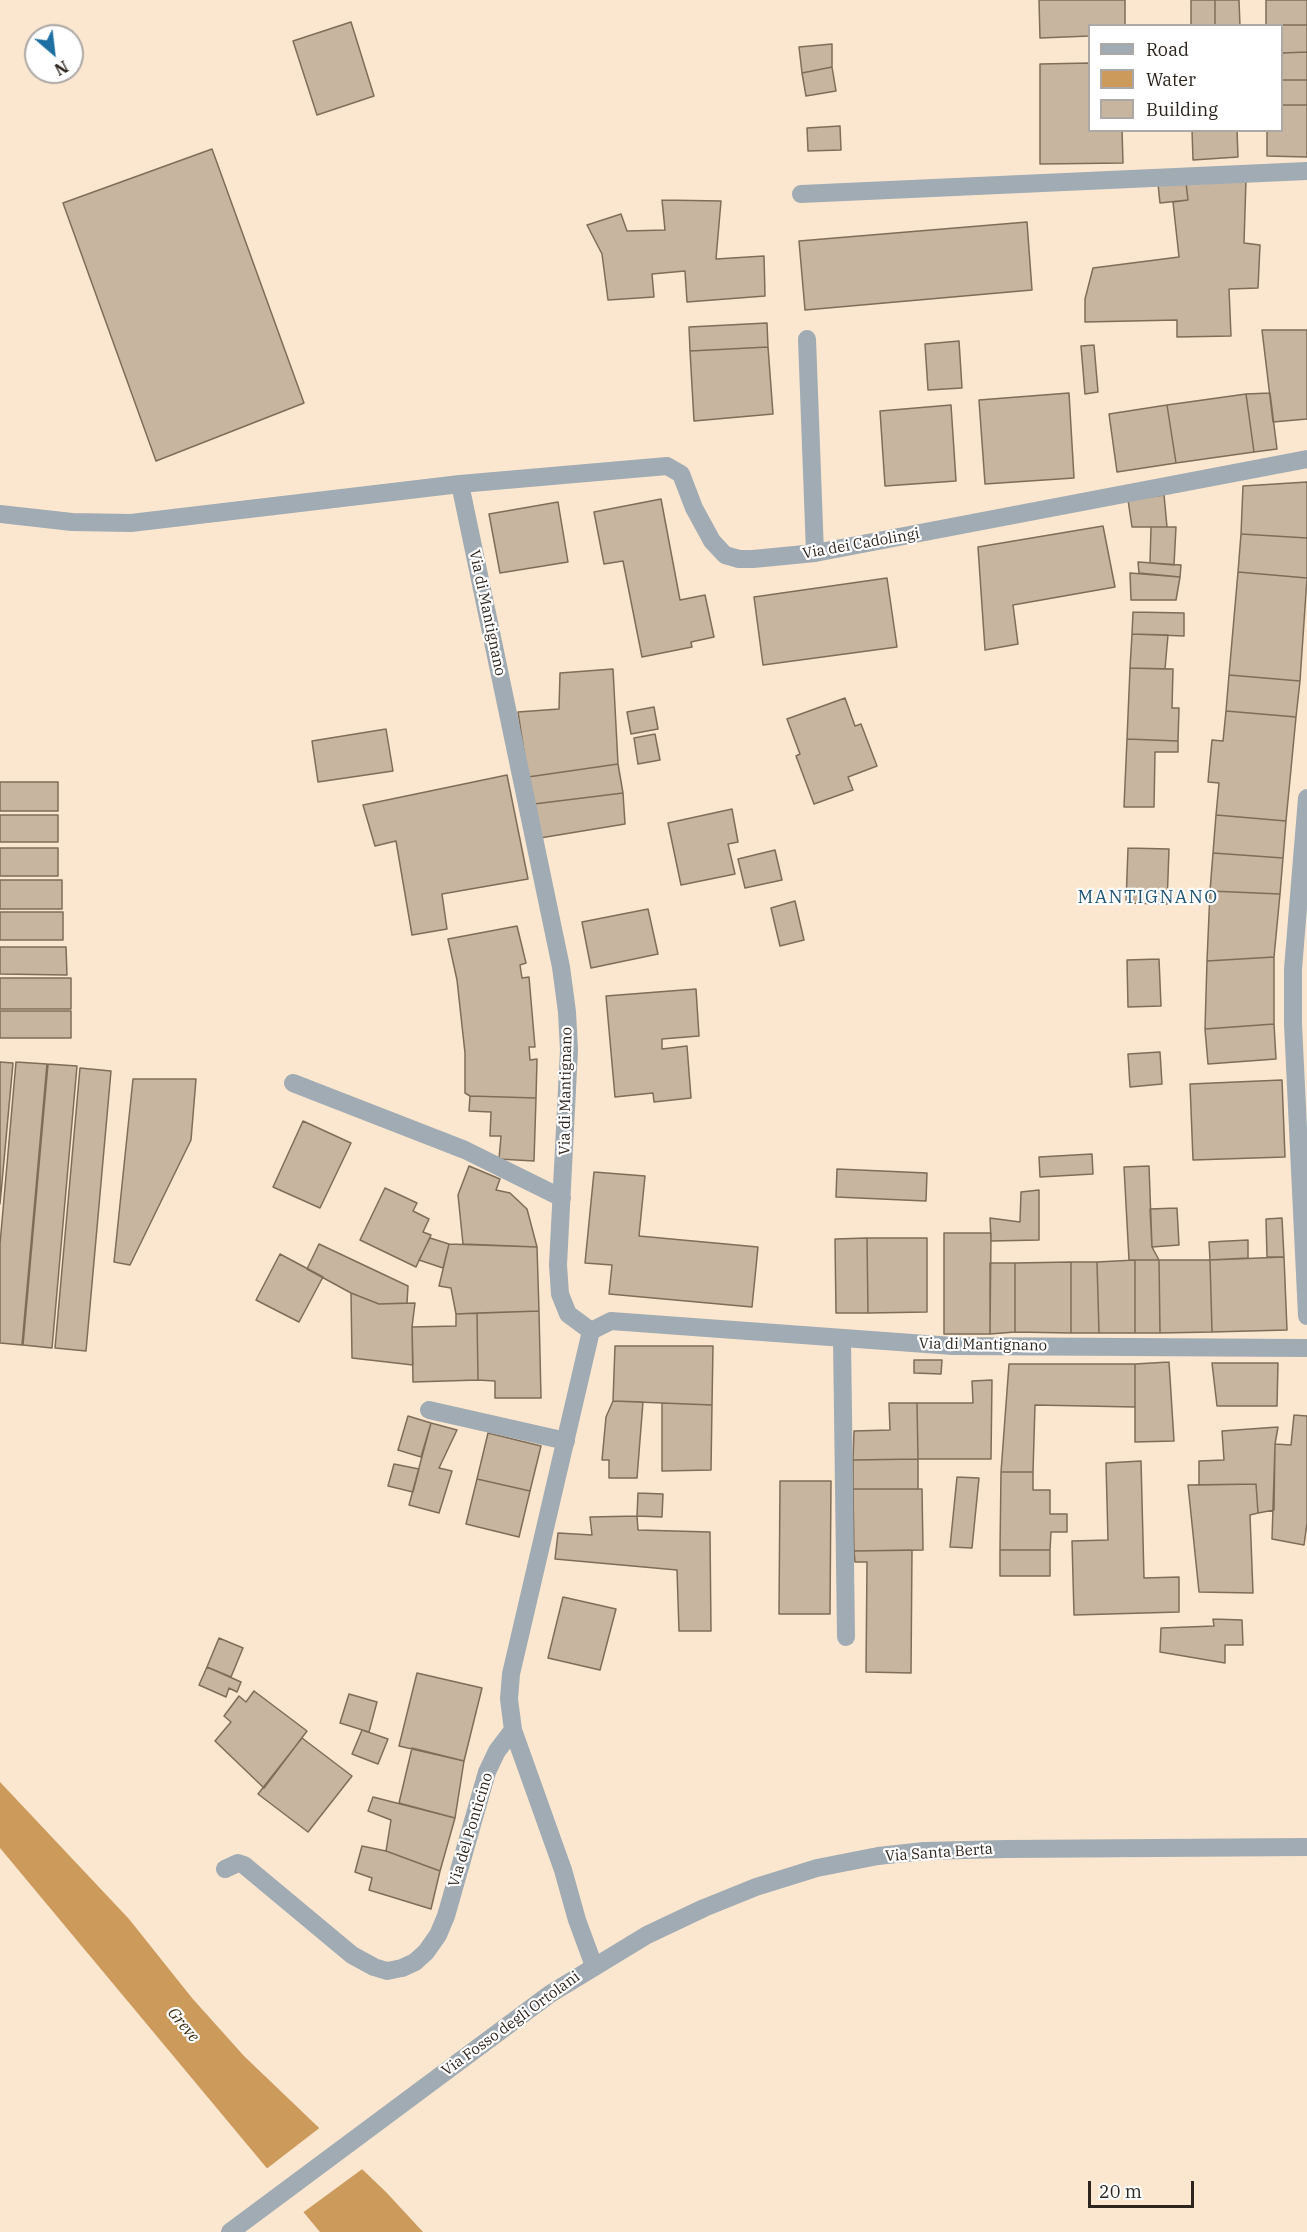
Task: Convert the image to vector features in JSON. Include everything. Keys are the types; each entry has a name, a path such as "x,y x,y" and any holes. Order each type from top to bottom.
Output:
{"street":[{"path":"801,194 1307,171"},
{"path":"807,339 814,554"},
{"name":"Via dei Cadolingi","path":"460,484 667,466 681,474 694,508 712,541 725,555 753,559 814,554 1307,459"},
{"path":"0,514 72,522 131,523 460,484"},
{"name":"Via di Mantignano","path":"460,484 561,967 567,1012 569,1050 558,1265 560,1294 568,1314 591,1331 611,1321 953,1346 1307,1348"},
{"path":"1307,798 1293,969 1293,1024 1307,1316"},
{"path":"293,1083 465,1150 562,1198"},
{"path":"513,1730 509,1699 511,1674 591,1331"},
{"path":"842,1338 846,1637"},
{"path":"429,1410 566,1441"},
{"name":"Via del Ponticino","path":"225,1869 238,1863 244,1865 352,1955 366,1963 387,1971 415,1962 426,1952 438,1935 446,1916 487,1772 497,1752 513,1730"},
{"name":"Via Fosso degli Ortolani","path":"230,2232 435,2078 550,1994 594,1966 577,1920 563,1870 513,1730"},
{"name":"Via Santa Berta","path":"594,1966 647,1935 756,1887 817,1868 878,1856 924,1851 1006,1849 1307,1847"}],"water":[{"name":"Greve","path":"0,1782 129,1919 192,1998 244,2056 386,2192 423,2232 320,2232 0,1848"}],"pier":[{"path":"322,2126 365,2167 301,2214 265,2170"}],"building":[{"path":"1039,0 1125,0 1125,24 1088,24 1088,36 1040,38"},
{"path":"1191,0 1215,0 1215,24 1191,24"},
{"path":"1215,0 1239,0 1240,24 1215,24"},
{"path":"1266,0 1307,0 1307,25 1266,24"},
{"path":"351,22 374,96 317,115 293,41"},
{"path":"1283,25 1307,25 1307,52 1283,53"},
{"path":"832,44 832,67 802,73 799,47"},
{"path":"1307,52 1307,80 1283,80 1283,53"},
{"path":"1088,63 1088,132 1122,132 1123,163 1040,164 1040,64"},
{"path":"832,67 836,91 806,96 802,73"},
{"path":"1283,80 1307,80 1307,105 1283,105"},
{"path":"1283,105 1307,105 1307,157 1267,156 1267,132 1283,132"},
{"path":"840,126 841,150 808,151 807,128"},
{"path":"1192,132 1237,132 1238,157 1193,160"},
{"path":"212,149 304,403 156,461 63,203"},
{"path":"1246,179 1244,243 1260,245 1258,288 1229,289 1231,336 1177,337 1177,320 1085,322 1085,299 1093,268 1179,257 1173,202 1188,200 1186,182"},
{"path":"1186,182 1188,200 1160,203 1158,184"},
{"path":"662,200 721,201 716,259 764,256 765,296 687,302 685,271 652,274 654,297 608,300 602,254 587,225 621,214 627,231 665,230"},
{"path":"1027,222 1032,290 805,310 799,241"},
{"path":"767,323 768,347 690,351 689,327"},
{"path":"1262,330 1307,330 1307,419 1273,422"},
{"path":"959,341 962,388 928,390 925,344"},
{"path":"1094,345 1098,392 1085,394 1081,346"},
{"path":"768,347 773,414 694,421 690,351"},
{"path":"1069,393 1074,478 985,484 979,400"},
{"path":"1270,393 1277,449 1254,452 1246,394"},
{"path":"1246,394 1254,452 1176,463 1167,405"},
{"path":"951,405 956,481 885,486 880,411"},
{"path":"1167,405 1176,463 1117,472 1109,414"},
{"path":"1307,482 1307,538 1241,534 1243,486"},
{"path":"1164,495 1167,527 1132,527 1128,500"},
{"path":"661,499 680,600 705,595 714,637 691,642 692,647 642,657 623,561 604,564 594,512"},
{"path":"558,502 568,562 500,573 489,514"},
{"path":"1103,526 1115,587 1013,605 1018,644 985,650 978,547"},
{"path":"1151,527 1176,527 1174,565 1150,563"},
{"path":"1241,534 1307,538 1307,578 1238,572"},
{"path":"1138,562 1181,565 1180,577 1139,573"},
{"path":"1238,572 1307,578 1300,681 1229,675"},
{"path":"1130,573 1180,577 1176,600 1131,600"},
{"path":"887,578 897,647 763,665 754,597"},
{"path":"1133,612 1184,613 1184,636 1132,634"},
{"path":"1132,634 1168,635 1165,669 1130,668"},
{"path":"1130,668 1173,669 1172,708 1179,708 1178,741 1127,739"},
{"path":"613,669 618,764 528,777 518,712 559,709 560,673"},
{"path":"1229,675 1300,681 1296,717 1226,711"},
{"path":"845,698 855,726 861,724 877,766 848,777 853,790 814,804 796,756 800,754 787,719"},
{"path":"654,707 658,729 631,734 627,712"},
{"path":"1226,711 1296,717 1286,821 1216,815 1219,783 1208,782 1212,740 1223,741"},
{"path":"386,729 393,771 318,782 312,741"},
{"path":"655,734 660,760 638,764 634,738"},
{"path":"1127,739 1178,741 1178,752 1155,752 1154,807 1124,807"},
{"path":"618,764 623,793 534,804 528,777"},
{"path":"507,775 528,879 442,894 447,929 412,935 396,841 375,846 363,805"},
{"path":"0,782 58,782 58,811 0,811"},
{"path":"623,793 625,824 540,838 534,804"},
{"path":"732,809 738,842 728,844 735,874 681,885 668,823"},
{"path":"0,815 58,815 58,842 0,842"},
{"path":"1216,815 1286,821 1283,858 1213,853"},
{"path":"0,848 58,848 58,876 0,876"},
{"path":"1128,848 1169,849 1167,904 1126,903"},
{"path":"775,850 782,880 745,888 738,859"},
{"path":"1213,853 1283,858 1280,894 1210,891"},
{"path":"0,880 62,880 62,909 0,909"},
{"path":"1210,891 1280,894 1274,957 1207,961"},
{"path":"795,901 804,940 780,946 771,908"},
{"path":"648,909 658,954 591,968 582,922"},
{"path":"0,912 63,912 63,940 0,940"},
{"path":"517,926 526,963 520,965 522,978 529,977 535,1047 529,1047 530,1060 537,1059 536,1098 470,1096 465,1093 465,1053 457,980 448,939"},
{"path":"0,947 66,947 67,975 0,974"},
{"path":"1274,957 1274,1024 1205,1029 1207,961"},
{"path":"1159,959 1161,1006 1128,1007 1127,960"},
{"path":"0,978 71,978 71,1009 0,1009"},
{"path":"696,989 699,1036 662,1039 662,1049 687,1046 691,1098 654,1102 653,1093 615,1097 606,996"},
{"path":"0,1011 71,1011 71,1038 0,1038"},
{"path":"1274,1024 1276,1059 1208,1064 1205,1029"},
{"path":"1160,1052 1162,1084 1130,1087 1128,1054"},
{"path":"0,1062 13,1063 0,1204"},
{"path":"16,1062 47,1064 22,1345 0,1343 0,1244"},
{"path":"48,1064 77,1066 52,1348 23,1345"},
{"path":"80,1068 111,1071 86,1351 55,1348"},
{"path":"133,1079 196,1079 191,1140 130,1265 114,1262"},
{"path":"1282,1080 1285,1157 1193,1160 1190,1084"},
{"path":"470,1096 536,1098 534,1161 499,1159 501,1136 490,1136 491,1112 469,1111"},
{"path":"303,1121 351,1143 320,1208 273,1187"},
{"path":"1092,1154 1093,1174 1040,1177 1039,1157"},
{"path":"469,1166 500,1179 496,1190 510,1193 527,1209 537,1247 463,1244 458,1195"},
{"path":"1149,1166 1152,1247 1159,1260 1129,1260 1124,1167"},
{"path":"837,1169 927,1173 926,1201 836,1197"},
{"path":"594,1172 645,1176 639,1236 758,1247 752,1307 609,1294 612,1265 585,1263"},
{"path":"385,1188 417,1203 413,1211 429,1219 423,1232 431,1235 416,1267 360,1240"},
{"path":"1039,1190 1039,1240 991,1241 990,1218 1020,1222 1021,1192"},
{"path":"1177,1208 1179,1245 1152,1247 1150,1209"},
{"path":"1282,1218 1284,1257 1267,1257 1266,1219"},
{"path":"944,1233 991,1233 990,1334 944,1334"},
{"path":"430,1238 449,1244 443,1268 419,1260"},
{"path":"867,1238 868,1313 836,1313 835,1239"},
{"path":"867,1238 927,1238 927,1312 868,1313"},
{"path":"1248,1240 1248,1258 1210,1260 1209,1242"},
{"path":"319,1244 408,1286 407,1303 379,1304 351,1293 307,1269"},
{"path":"449,1244 537,1247 539,1311 456,1314 451,1288 439,1286"},
{"path":"280,1254 323,1277 299,1322 256,1300"},
{"path":"1284,1257 1287,1330 1212,1332 1210,1260"},
{"path":"1135,1260 1159,1260 1160,1333 1135,1333"},
{"path":"1135,1260 1135,1333 1099,1333 1097,1262"},
{"path":"1159,1260 1210,1260 1212,1332 1160,1333"},
{"path":"1071,1262 1071,1333 1015,1332 1015,1263"},
{"path":"1071,1262 1097,1262 1099,1333 1071,1333"},
{"path":"990,1263 1015,1263 1015,1332 990,1334"},
{"path":"351,1293 379,1304 415,1303 412,1327 413,1365 352,1358"},
{"path":"539,1311 541,1398 495,1398 495,1381 478,1380 477,1313"},
{"path":"477,1313 478,1380 413,1382 412,1327 456,1326 456,1314"},
{"path":"615,1346 713,1346 712,1405 613,1401"},
{"path":"914,1360 942,1360 941,1374 914,1373"},
{"path":"1169,1362 1174,1441 1135,1442 1135,1364"},
{"path":"1212,1363 1278,1363 1277,1406 1217,1406"},
{"path":"1009,1364 1135,1364 1135,1407 1035,1405 1033,1472 1001,1472"},
{"path":"992,1380 991,1459 918,1459 917,1403 973,1403 972,1381"},
{"path":"613,1401 643,1402 637,1478 609,1478 609,1460 602,1460 606,1417"},
{"path":"662,1403 712,1405 711,1470 662,1471"},
{"path":"889,1403 917,1403 918,1459 853,1460 854,1431 890,1430"},
{"path":"1294,1415 1307,1416 1307,1523 1304,1545 1272,1539 1275,1444 1291,1445"},
{"path":"408,1416 431,1423 421,1457 398,1450"},
{"path":"431,1423 457,1430 439,1468 452,1471 439,1513 409,1505"},
{"path":"1278,1427 1275,1444 1274,1510 1258,1513 1256,1484 1199,1485 1199,1461 1224,1460 1222,1431"},
{"path":"488,1433 541,1446 530,1491 477,1479"},
{"path":"918,1459 918,1489 853,1489 853,1460"},
{"path":"1141,1461 1144,1578 1179,1577 1179,1612 1074,1615 1072,1541 1108,1540 1106,1463"},
{"path":"394,1464 419,1469 413,1492 388,1486"},
{"path":"1001,1472 1033,1472 1033,1490 1050,1490 1050,1514 1067,1514 1067,1532 1051,1532 1050,1550 1000,1550"},
{"path":"957,1477 979,1478 972,1548 950,1547"},
{"path":"477,1479 530,1491 519,1537 466,1524"},
{"path":"780,1481 831,1481 830,1614 779,1614"},
{"path":"1256,1484 1258,1513 1250,1515 1253,1593 1199,1592 1188,1485"},
{"path":"853,1489 922,1489 923,1550 854,1551"},
{"path":"638,1493 663,1494 662,1517 637,1516"},
{"path":"637,1516 638,1530 710,1532 711,1631 679,1631 677,1570 555,1559 558,1533 592,1535 590,1517"},
{"path":"912,1550 911,1673 866,1672 867,1562 855,1562 854,1551"},
{"path":"1000,1550 1050,1550 1050,1576 1000,1576"},
{"path":"563,1597 616,1609 600,1670 548,1658"},
{"path":"1213,1619 1242,1620 1243,1645 1225,1645 1225,1663 1160,1652 1161,1628 1214,1626"},
{"path":"219,1638 243,1648 231,1677 207,1667"},
{"path":"207,1667 241,1682 237,1692 229,1688 226,1697 199,1685"},
{"path":"417,1673 482,1688 464,1761 399,1746"},
{"path":"254,1691 307,1731 264,1788 215,1741 231,1722 224,1716 239,1696 246,1702"},
{"path":"349,1694 377,1702 369,1732 340,1723"},
{"path":"362,1730 388,1739 378,1764 352,1754"},
{"path":"302,1738 352,1776 308,1832 258,1794"},
{"path":"412,1748 464,1761 455,1818 399,1803"},
{"path":"373,1797 455,1818 440,1871 386,1851 391,1820 368,1811"},
{"path":"362,1846 386,1851 440,1871 431,1909 369,1890 372,1878 355,1872"}],"district":[{"name":"MANTIGNANO","path":"1148,898"}]}
